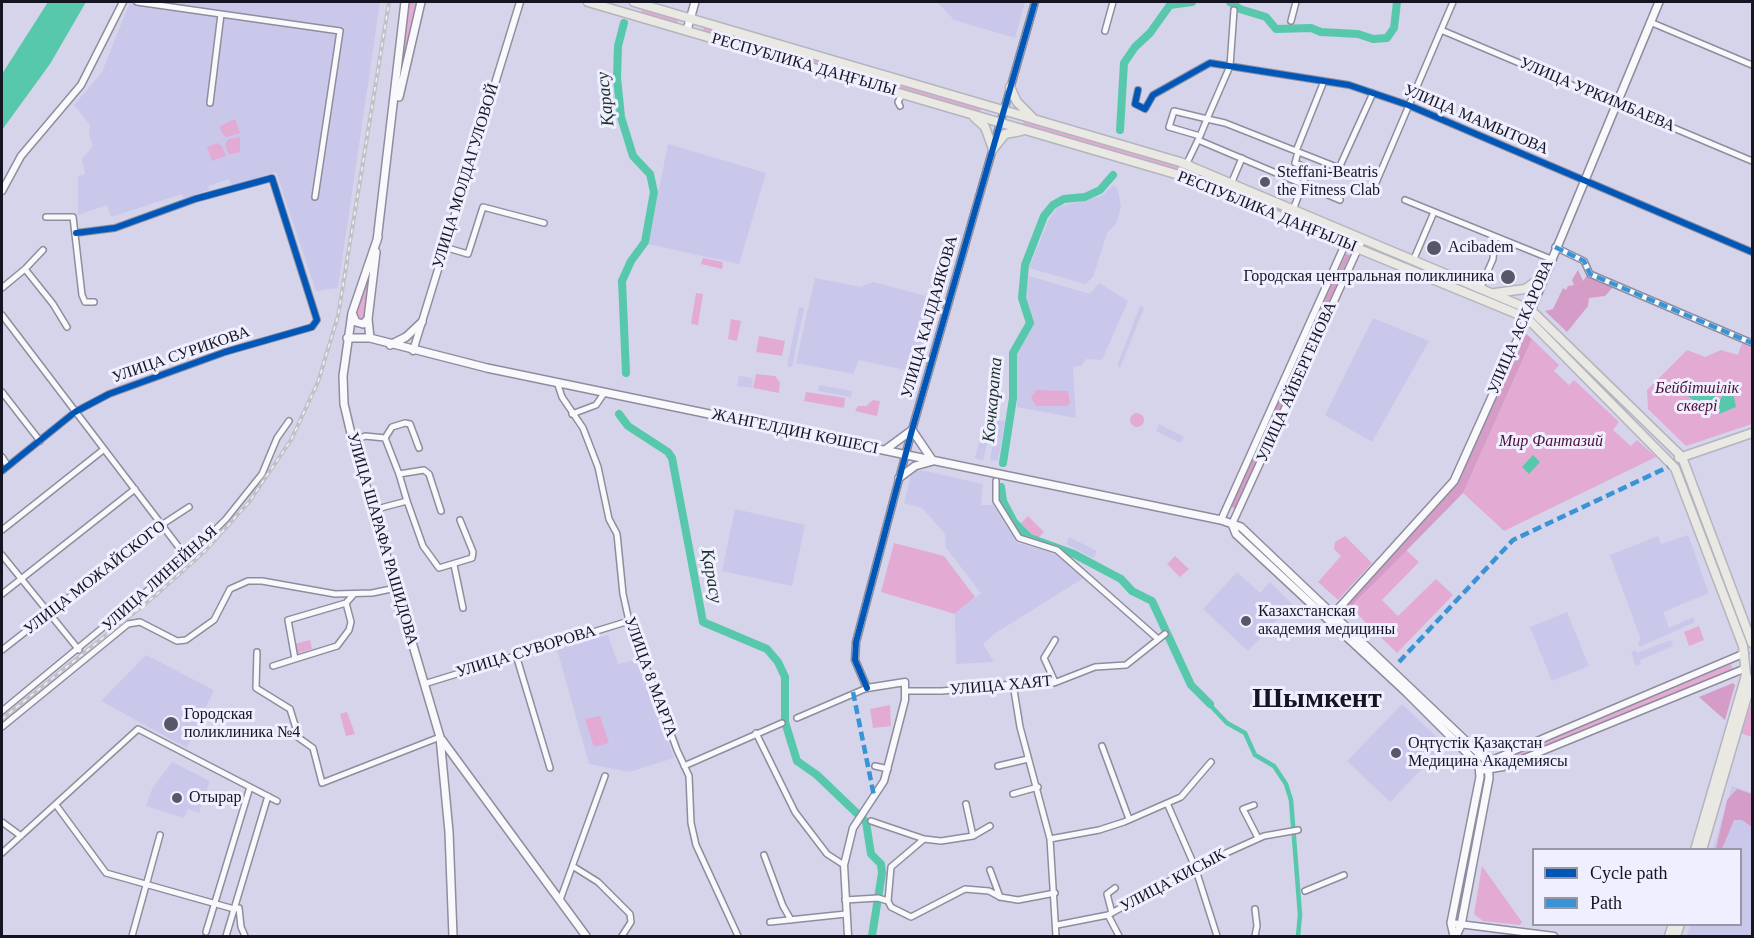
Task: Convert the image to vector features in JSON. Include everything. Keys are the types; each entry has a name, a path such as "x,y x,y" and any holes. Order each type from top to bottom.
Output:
{"main road":[{"path":"370,338 368,319 393,126 405,2"},
{"path":"393,126 421,2"},
{"name":"РЕСПУБЛИКА ДАҢҒЫЛЫ","path":"588,2 1179,175 1358,249 1529,314 1675,468 1749,672"},
{"name":"РЕСПУБЛИКА ДАҢҒЫЛЫ","path":"638,2 1186,165 1480,289 1529,314 1682,457 1752,643"},
{"path":"687,30 695,2"},
{"name":"УЛИЦА АСКАРОВА","path":"1331,617 1454,481 1529,314 1659,2"},
{"path":"1010,87 1017,102 1036,120"},
{"path":"962,111 981,122 993,149"},
{"path":"993,149 1000,139 1011,132 1033,132"},
{"name":"УЛИЦА ШАРАФА РАШИДОВА","path":"378,237 352,313 343,376 344,404 353,442 440,737 449,832 453,936"},
{"path":"1491,294 1525,289 1544,276"},
{"path":"352,313 356,322 363,324 368,319"},
{"path":"390,345 406,337 422,322"},
{"name":"ЖАНГЕЛДИН КӨШЕСІ","path":"347,338 370,338 413,351 1232,524"},
{"path":"885,450 912,430 933,461 915,466 899,478"},
{"path":"1670,461 1752,433"},
{"path":"1232,524 1236,534 1331,617 1488,762 1490,771 1461,925 1455,936"},
{"path":"1331,617 1480,768 1451,923 1455,936"},
{"path":"1702,848 1745,706 1749,672"},
{"path":"1695,848 1749,672"},
{"path":"1745,706 1752,695"},
{"name":"УЛИЦА ШАРАФА РАШИДОВА","path":"440,737 586,936"}],"street":[{"path":"2,191 21,156 81,85 123,2"},
{"path":"137,2 340,31 315,196"},
{"name":"УЛИЦА МОЛДАГУЛОВОЙ","path":"413,351 520,2"},
{"path":"637,16 638,2"},
{"name":"УЛИЦА КАЛДАЯКОВА","path":"867,688 855,660 856,642 905,454 1035,2"},
{"path":"1105,30 1113,2"},
{"path":"1291,21 1296,2"},
{"path":"1375,185 1453,2"},
{"path":"1186,165 1230,66 1234,10"},
{"path":"210,103 221,14"},
{"path":"1650,22 1752,65"},
{"name":"УЛИЦА УРКИМБАЕВА","path":"1441,30 1752,161"},
{"name":"УЛИЦА МАМЫТОВА","path":"1138,90 1135,104 1145,109 1153,95 1210,63 1324,81 1374,93 1408,105 1752,252"},
{"path":"1293,210 1304,186 1307,170 1296,163 1297,152 1324,81"},
{"path":"1340,200 1169,127 1174,111 1225,123 1339,168 1374,93"},
{"path":"900,106 898,102 902,94"},
{"path":"1231,184 1242,158"},
{"name":"УЛИЦА СУРИКОВА","path":"2,471 75,412 109,394 225,352 312,327 317,320 272,178 195,199 115,228 76,233"},
{"path":"1405,200 1551,258"},
{"path":"444,247 468,254 483,207 544,223"},
{"path":"1413,261 1434,213"},
{"path":"46,217 73,217 82,295 85,302 93,302"},
{"name":"УЛИЦА АЙБЕРГЕНОВА","path":"1221,520 1349,234"},
{"path":"1480,289 1493,259 1495,237"},
{"name":"УЛИЦА АЙБЕРГЕНОВА","path":"1232,524 1362,240"},
{"path":"1555,247 1584,261 1590,274 1752,343"},
{"path":"2,288 25,270 43,250"},
{"path":"25,270 53,304 67,327"},
{"path":"2,315 187,558"},
{"name":"УЛИЦА 8 МАРТА","path":"557,382 572,414 583,428 598,467 609,519 617,534 623,594 629,621 689,776 691,823 696,845 738,936"},
{"path":"2,392 40,441"},
{"path":"572,414 596,405 605,392"},
{"name":"УЛИЦА ЛИНЕЙНАЯ","path":"2,711 79,650 187,558 226,519 262,474 277,438 289,421"},
{"path":"385,438 392,427 405,423 410,424 419,448"},
{"path":"353,442 365,436 385,438"},
{"path":"385,438 399,474 417,534 428,555 439,568 467,561 473,552 460,520"},
{"path":"2,530 103,450"},
{"path":"2,457 8,466"},
{"path":"399,474 424,470 429,474 441,511"},
{"path":"996,481 996,501 1019,538 1057,550 1123,611 1158,639"},
{"path":"2,594 135,489"},
{"path":"373,510 407,501"},
{"name":"УЛИЦА МОЖАЙСКОГО","path":"2,650 163,524 189,507"},
{"path":"2,555 79,650"},
{"path":"454,565 463,608"},
{"path":"2,728 128,624 140,622 177,641 186,640 213,620 230,589 248,581 262,581 335,594 354,594 396,588"},
{"path":"295,659 288,620 346,603 354,594"},
{"path":"273,666 337,646 339,640 349,630 351,622 346,603"},
{"name":"УЛИЦА СУВОРОВА","path":"424,684 629,621"},
{"name":"УЛИЦА ХАЯТ","path":"905,691 942,691 1055,682 1095,667 1126,665 1165,634"},
{"path":"1055,640 1044,658 1055,682"},
{"path":"257,652 256,688 290,709 299,738 313,748 322,783 440,737"},
{"path":"1480,768 1488,762 1744,653"},
{"path":"516,655 550,768"},
{"path":"1480,768 1490,771 1749,672"},
{"path":"797,718 867,688 905,682 897,740 888,769 884,781 853,828 844,865 848,936"},
{"path":"1013,684 1028,759 1038,787 1050,839 1056,936"},
{"path":"684,766 782,723"},
{"path":"2,853 138,729 278,801"},
{"path":"756,733 795,812 827,854 844,865"},
{"path":"1102,746 1129,819"},
{"path":"998,766 1028,759"},
{"path":"1050,839 1099,830 1181,797 1211,762"},
{"path":"875,766 888,769"},
{"path":"560,900 574,867 605,776"},
{"path":"206,932 250,787"},
{"path":"1013,794 1038,787"},
{"path":"226,936 268,796"},
{"path":"1167,803 1195,867 1217,936"},
{"path":"966,804 973,836"},
{"path":"56,805 106,873 234,909 239,908 241,927 245,936"},
{"path":"1254,805 1244,809 1258,838"},
{"path":"871,821 924,839 941,841 973,836 990,826"},
{"path":"2,822 21,836"},
{"name":"УЛИЦА КИСЫК","path":"1057,925 1110,914 1195,867 1258,838 1297,830"},
{"path":"132,936 160,835"},
{"path":"924,839 891,867 888,901 891,907 911,917 965,889 989,891 1000,897 1018,900 1055,893"},
{"path":"764,855 783,906 791,920"},
{"path":"574,867 598,882 630,914 631,921 622,936"},
{"path":"990,870 1000,897"},
{"path":"1305,891 1344,875"},
{"path":"1116,888 1107,894 1110,914 1119,936"},
{"path":"845,900 880,898 888,901"},
{"path":"1255,909 1257,926 1255,936"},
{"path":"770,922 846,914"},
{"path":"1451,923 1552,936"}],"shaded area":[{"path":"48,2 86,2 50,64 2,130 2,74"},
{"path":"130,2 380,2 338,288 316,291 276,172 232,186 229,179 208,186 209,190 184,198 182,194 111,217 107,205 78,215 78,176 85,174 82,159 93,146 89,135 90,125 74,105 102,72"},
{"path":"937,2 1025,2 1015,38 954,20"},
{"path":"668,144 766,173 739,264 648,244"},
{"path":"1113,185 1118,189 1121,207 1116,224 1107,233 1093,277 1085,284 1029,268 1049,219 1058,207 1102,196"},
{"path":"1346,254 1350,255 1236,509 1230,506"},
{"path":"1578,270 1583,281 1588,274 1613,287 1605,296 1589,298 1588,306 1567,332 1545,311 1553,309 1563,288 1566,290 1568,286 1574,285 1572,280"},
{"path":"1029,276 1090,294 1099,283 1128,301 1102,360 1086,359 1081,366 1073,367 1076,418 1017,407 1016,354 1033,325 1025,298"},
{"path":"815,278 861,287 873,282 934,298 914,372 859,360 853,374 796,363"},
{"path":"1140,306 1144,308 1120,368 1117,366"},
{"path":"799,307 804,308 792,367 787,366"},
{"path":"1373,318 1429,341 1372,442 1325,415"},
{"path":"1523,331 1532,339 1463,493 1351,607 1346,603 1455,486"},
{"path":"739,376 753,378 752,388 737,386"},
{"path":"819,385 852,391 851,397 818,391"},
{"path":"1708,386 1716,395 1709,406 1701,405 1686,395 1689,390 1696,393 1700,387"},
{"path":"1733,393 1736,407 1719,414 1716,409 1723,394"},
{"path":"989,420 993,421 983,460 975,458 982,431 986,432"},
{"path":"997,420 1005,421 998,461 990,460"},
{"path":"1159,424 1184,437 1180,443 1156,431"},
{"path":"1533,455 1540,462 1529,474 1522,467"},
{"path":"912,471 925,471 983,484 981,505 993,505 1017,543 1055,553 1085,577 994,634 983,644 994,662 956,664 955,614 981,593 946,548 945,534 922,508 904,503"},
{"path":"735,509 805,525 792,586 722,571"},
{"path":"1688,535 1709,593 1663,612 1669,628 1693,617 1695,622 1640,647 1638,642 1641,640 1610,555 1658,536 1661,544"},
{"path":"1069,537 1097,551 1093,558 1066,544"},
{"name":"Казахстанская академия медицины","path":"1237,572 1260,593 1270,582 1292,604 1248,651 1203,609"},
{"path":"1567,612 1589,666 1552,681 1530,627"},
{"path":"608,635 618,664 639,659 674,758 629,772 589,764 557,649"},
{"path":"1671,640 1673,646 1640,660 1641,664 1636,666 1631,652 1636,650 1637,653"},
{"name":"Городская поликлиника №4","path":"146,655 214,690 187,748 101,701"},
{"path":"1733,683 1735,685 1725,720 1699,697"},
{"name":"Оңтүстік Қазақстан Медицина Академиясы","path":"1402,704 1445,745 1390,802 1347,761"},
{"name":"Отырар","path":"172,762 210,781 199,813 188,809 184,818 146,806 152,789"},
{"path":"1480,778 1487,779 1464,909 1455,907"},
{"path":"1732,786 1752,793 1752,936 1687,936 1690,926 1742,926 1742,848 1713,848"},
{"path":"1737,789 1752,794 1752,827 1742,820 1734,820 1722,848 1716,848 1727,800"}],"green space":[{"path":"408,2 416,2 403,65"},
{"path":"642,8 678,19 677,23 641,13"},
{"path":"704,27 981,108 980,112 703,31"},
{"path":"235,119 240,133 227,137 222,134 220,126"},
{"path":"1024,121 1179,166 1342,235 1341,238 1177,170 1023,124"},
{"path":"240,137 240,152 229,155 225,145 228,139"},
{"path":"217,143 222,146 226,156 212,161 207,147"},
{"path":"1369,247 1519,308 1518,311 1368,249"},
{"path":"374,253 366,316 360,319 355,313"},
{"path":"703,258 723,262 722,269 701,264"},
{"path":"696,293 703,294 698,325 691,324"},
{"path":"731,319 741,321 737,341 728,339"},
{"path":"1540,323 1669,447 1667,449 1538,325"},
{"path":"759,336 785,341 782,356 756,352"},
{"name":"Мир Фантазий","path":"1532,339 1559,365 1554,371 1569,385 1574,380 1619,422 1613,430 1631,446 1637,440 1656,457 1504,531 1463,493"},
{"name":"Бейбітшілік сквері","path":"1742,343 1752,348 1752,424 1686,446 1648,409 1647,390 1687,350 1705,357 1721,350 1738,355"},
{"path":"756,374 775,376 780,382 779,393 753,388"},
{"path":"1036,390 1068,391 1070,403 1067,406 1036,406 1031,398"},
{"path":"806,392 845,398 844,408 804,401"},
{"path":"873,400 880,401 877,416 855,411 858,406 866,406"},
{"path":"1137,413 1142,415 1144,420 1142,425 1137,427 1132,425 1130,420 1132,415"},
{"path":"1682,468 1747,639 1744,640 1679,469"},
{"path":"1028,516 1044,532 1037,539 1021,523"},
{"path":"1345,536 1372,563 1338,600 1318,582 1341,556 1334,549 1335,542"},
{"path":"894,543 944,556 975,597 955,614 881,592"},
{"path":"1406,550 1419,562 1382,600 1398,616 1436,579 1453,595 1397,653 1351,608"},
{"path":"1175,556 1189,569 1180,577 1167,564"},
{"path":"1699,626 1704,640 1689,646 1684,632"},
{"path":"310,640 312,649 298,653 295,644"},
{"path":"1731,664 1733,669 1505,764 1502,760"},
{"path":"1752,701 1752,737 1740,733"},
{"path":"890,705 891,726 873,728 870,709"},
{"path":"347,712 355,734 346,736 340,714"},
{"path":"600,716 609,743 594,747 585,719"},
{"path":"1482,866 1522,922 1520,925 1483,921 1474,914"}],"waterway":[{"name":"Кочкарата","path":"1120,130 1124,63 1170,5 1192,2"},
{"name":"Кочкарата","path":"1230,2 1240,9 1266,17 1276,29 1311,28 1321,32 1358,34 1373,39 1387,38 1394,28 1397,2"},
{"name":"Қарасу","path":"624,23 618,46 617,78 621,117 633,156 650,174 654,192 645,242 631,261 622,281 626,373"},
{"name":"Кочкарата","path":"1003,463 1013,398 1013,353 1030,323 1022,298 1025,265 1044,216 1053,205 1064,199 1085,197 1100,190 1113,175"},
{"name":"Қарасу","path":"619,414 628,426 668,452 672,458 703,622 767,649 778,662 785,677 785,722 797,761 817,775 866,822 871,854 881,864 882,873 872,936"},
{"name":"Кочкарата","path":"1001,487 1003,501 1014,522 1030,538 1074,554 1121,579 1132,591 1152,601 1191,685 1210,704"},
{"path":"1209,704 1227,723 1245,733 1255,755 1274,766 1286,784 1291,800 1300,915 1298,936"}],"railway":[{"path":"2,719 156,595 206,550 249,502 291,440 318,382 338,316 389,2"}],"marked path":[{"path":"1555,247 1584,261 1590,274 1752,343"},
{"path":"1399,662 1513,540 1668,467"},
{"path":"853,692 874,796"}],"cycle path":[{"path":"867,688 855,660 856,642 912,430 1035,2"},
{"path":"1138,90 1135,104 1145,109 1153,95 1210,63 1349,85 1408,105 1752,252"},
{"path":"2,471 75,412 109,394 225,352 312,327 317,320 272,178 195,199 115,228 76,233"}],"place":[{"name":"Steffani-Beatris the Fitness Clab","path":"1265,182"},
{"name":"Acibadem","path":"1434,248"},
{"name":"Городская центральная поликлиника","path":"1508,277"},
{"name":"Казахстанская академия медицины","path":"1246,621"},
{"name":"Городская поликлиника №4","path":"171,724"},
{"name":"Оңтүстік Қазақстан Медицина Академиясы","path":"1396,753"},
{"name":"Отырар","path":"177,798"}],"district":[{"name":"Шымкент","path":"1317,700"}]}
